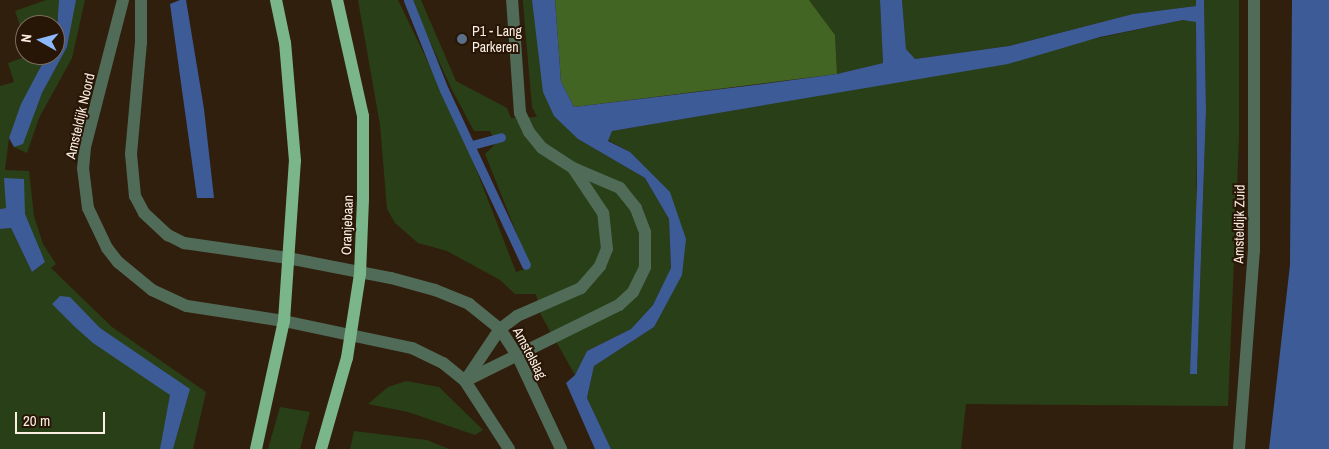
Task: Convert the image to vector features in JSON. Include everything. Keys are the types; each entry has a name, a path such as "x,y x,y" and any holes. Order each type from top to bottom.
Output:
{"main road":[{"path":"256,449 284,321 295,161 285,43 276,0"},
{"name":"Oranjebaan","path":"321,449 351,334 360,274 363,116 337,0"}],"street":[{"name":"Amsteldijk Noord","path":"123,0 85,147 84,188 97,228 107,248 128,272 172,301 200,309 284,321 351,334"},
{"path":"141,0 141,42 131,154 135,196 144,213 168,235 184,243 288,258"},
{"path":"465,381 518,357 619,305 633,292 645,267 645,232 636,208 620,188 573,168 542,148 529,132 520,112 512,0"},
{"name":"Amsteldijk Zuid","path":"1239,449 1254,250 1254,0"},
{"path":"465,381 500,329 517,316 581,288 600,266 606,249 603,213 573,168"},
{"name":"Amstelslag","path":"288,258 360,274 391,278 435,290 469,304 500,329 518,357 561,449"},
{"path":"351,334 412,348 443,363 465,381 509,449"}],"green space":[{"path":"46,0 61,0 58,15 16,15 15,11"},
{"path":"74,0 85,0 72,58 39,118 27,153 14,147 26,131 42,93 57,65 65,65 65,51"},
{"path":"358,0 398,0 460,128 516,272 530,267 485,154 496,143 490,131 474,131 452,90 411,0 421,0 456,81 507,108 511,118 537,117 532,107 523,3 523,0 532,0 578,139 645,178 669,219 671,269 653,305 631,329 587,351 575,375 541,315 536,294 515,294 500,280 447,251 418,243 395,223 387,209 380,125"},
{"path":"555,0 809,0 835,35 837,74 574,107 561,82"},
{"path":"809,0 880,0 883,63 837,74 835,35"},
{"path":"902,0 1196,0 1196,6 1133,14 1009,46 915,59 906,49"},
{"path":"1204,0 1239,0 1239,138 1228,406 966,404 961,449 611,449 587,398 594,366 654,327 686,239 630,152 608,140 612,131 863,88 1183,20 1196,21 1197,374 1206,110"},
{"path":"15,60 15,65 42,65 9,138 5,170 29,171 34,216 43,244 56,264 51,268 112,327 206,392 193,449 173,449 190,389 160,449 0,449 0,229 11,228 32,272 45,262 5,179 6,208 0,209 0,86 14,82 8,63"},
{"path":"406,381 439,387 483,430 475,435 408,412 368,404 388,387"},
{"path":"280,407 310,412 300,449 268,449"},
{"path":"354,431 427,440 449,449 350,449"}],"water":[{"path":"59,0 76,0 65,51 65,15 58,15"},
{"path":"186,0 204,109 214,198 197,198 170,4"},
{"path":"532,0 555,0 561,82 574,107 837,74 883,63 880,0 902,0 906,49 915,59 1009,46 1133,14 1196,6 1196,0 1204,0 1206,110 1197,374 1190,374 1197,185 1196,22 1183,20 1100,37 1008,64 612,131 608,141 630,152 670,192 686,239 682,275 654,327 594,366 587,398 611,449 595,449 566,383 575,375 587,351 631,329 653,305 671,268 669,219 645,178 578,139 554,116 543,92"},
{"path":"1292,0 1329,0 1329,449 1269,449 1290,265"},
{"path":"42,65 57,65 42,93 23,144 14,147 9,138 21,104"},
{"path":"4,178 24,179 25,214 45,262 32,272 11,228 0,229 0,209 6,208"},
{"path":"60,296 70,297 100,328 190,389 173,449 160,449 170,395 93,343 75,327 52,304"}],"waterway":[{"path":"408,0 444,90 526,265"},
{"path":"472,145 501,137"}],"place":[{"name":"P1 - Lang Parkeren","path":"462,39"}]}
